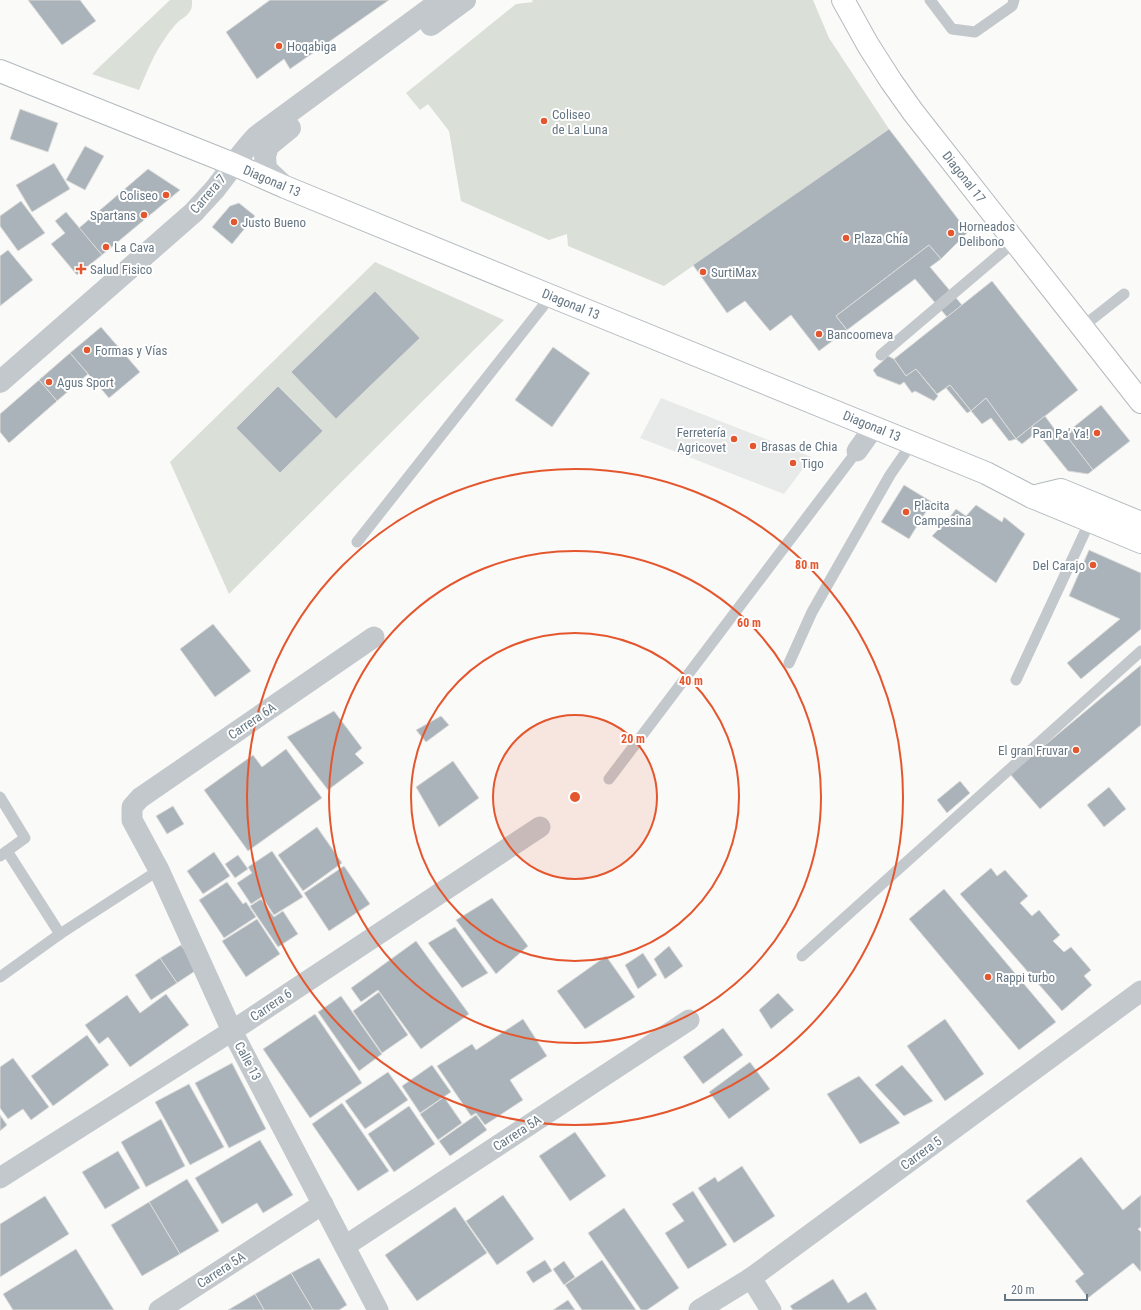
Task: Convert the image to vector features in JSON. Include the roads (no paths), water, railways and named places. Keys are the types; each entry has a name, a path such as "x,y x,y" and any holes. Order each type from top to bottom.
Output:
{"main road":[{"name":"Diagonal 17","path":"845,1 868,45 900,94 1014,242 1141,402"},
{"name":"Diagonal 13","path":"0,71 233,164 285,187 986,473 1032,497 1141,542"},
{"path":"1032,497 1061,490 1141,523"}],"street":[{"name":"Carrera 7","path":"0,382 194,212 215,189 250,143 258,136 442,0"},
{"path":"285,187 266,169 265,156 268,146 465,0"},
{"path":"857,451 874,427"},
{"name":"Carrera 6A","path":"132,807 140,798 374,637"},
{"name":"Calle 13","path":"132,807 132,820 158,870 232,1031 378,1310"},
{"name":"Carrera 6","path":"0,1178 232,1031 540,827"},
{"name":"Carrera 5","path":"699,1310 751,1278 1141,991"},
{"name":"Carrera 5A","path":"345,1246 689,1020"},
{"name":"Carrera 5A","path":"159,1310 323,1204"},
{"path":"751,1278 771,1310"}],"lane":[{"path":"930,0 952,29 975,32 1012,6 1014,0"},
{"path":"881,355 1014,242"},
{"path":"1082,327 1124,294"},
{"path":"357,542 551,296"},
{"path":"789,663 812,612 890,475 912,443"},
{"path":"609,779 857,451"},
{"path":"1016,680 1090,521"},
{"path":"802,956 961,815 1026,754 1141,651"},
{"path":"0,797 25,838 4,853 60,934"},
{"path":"0,977 60,934 158,870"}],"place":[{"name":"Hoqabiga","path":"279,46"},
{"name":"Coliseo de La Luna","path":"544,121"},
{"name":"Coliseo","path":"166,195"},
{"name":"Spartans","path":"144,215"},
{"name":"Justo Bueno","path":"234,222"},
{"name":"Horneados Delibono","path":"951,233"},
{"name":"Plaza Chía","path":"846,238"},
{"name":"La Cava","path":"106,247"},
{"name":"Salud Fisico","path":"81,269"},
{"name":"SurtiMax","path":"703,272"},
{"name":"Bancoomeva","path":"819,334"},
{"name":"Formas y Vías","path":"87,350"},
{"name":"Agus Sport","path":"49,382"},
{"name":"Pan Pa' Ya!","path":"1097,433"},
{"name":"Ferretería Agricovet","path":"734,439"},
{"name":"Brasas de Chia","path":"753,446"},
{"name":"Tigo","path":"793,463"},
{"name":"Placita Campesina","path":"906,512"},
{"name":"Del Carajo","path":"1093,565"},
{"name":"El gran Fruvar","path":"1076,750"},
{"name":"Rappi turbo","path":"988,977"}]}
